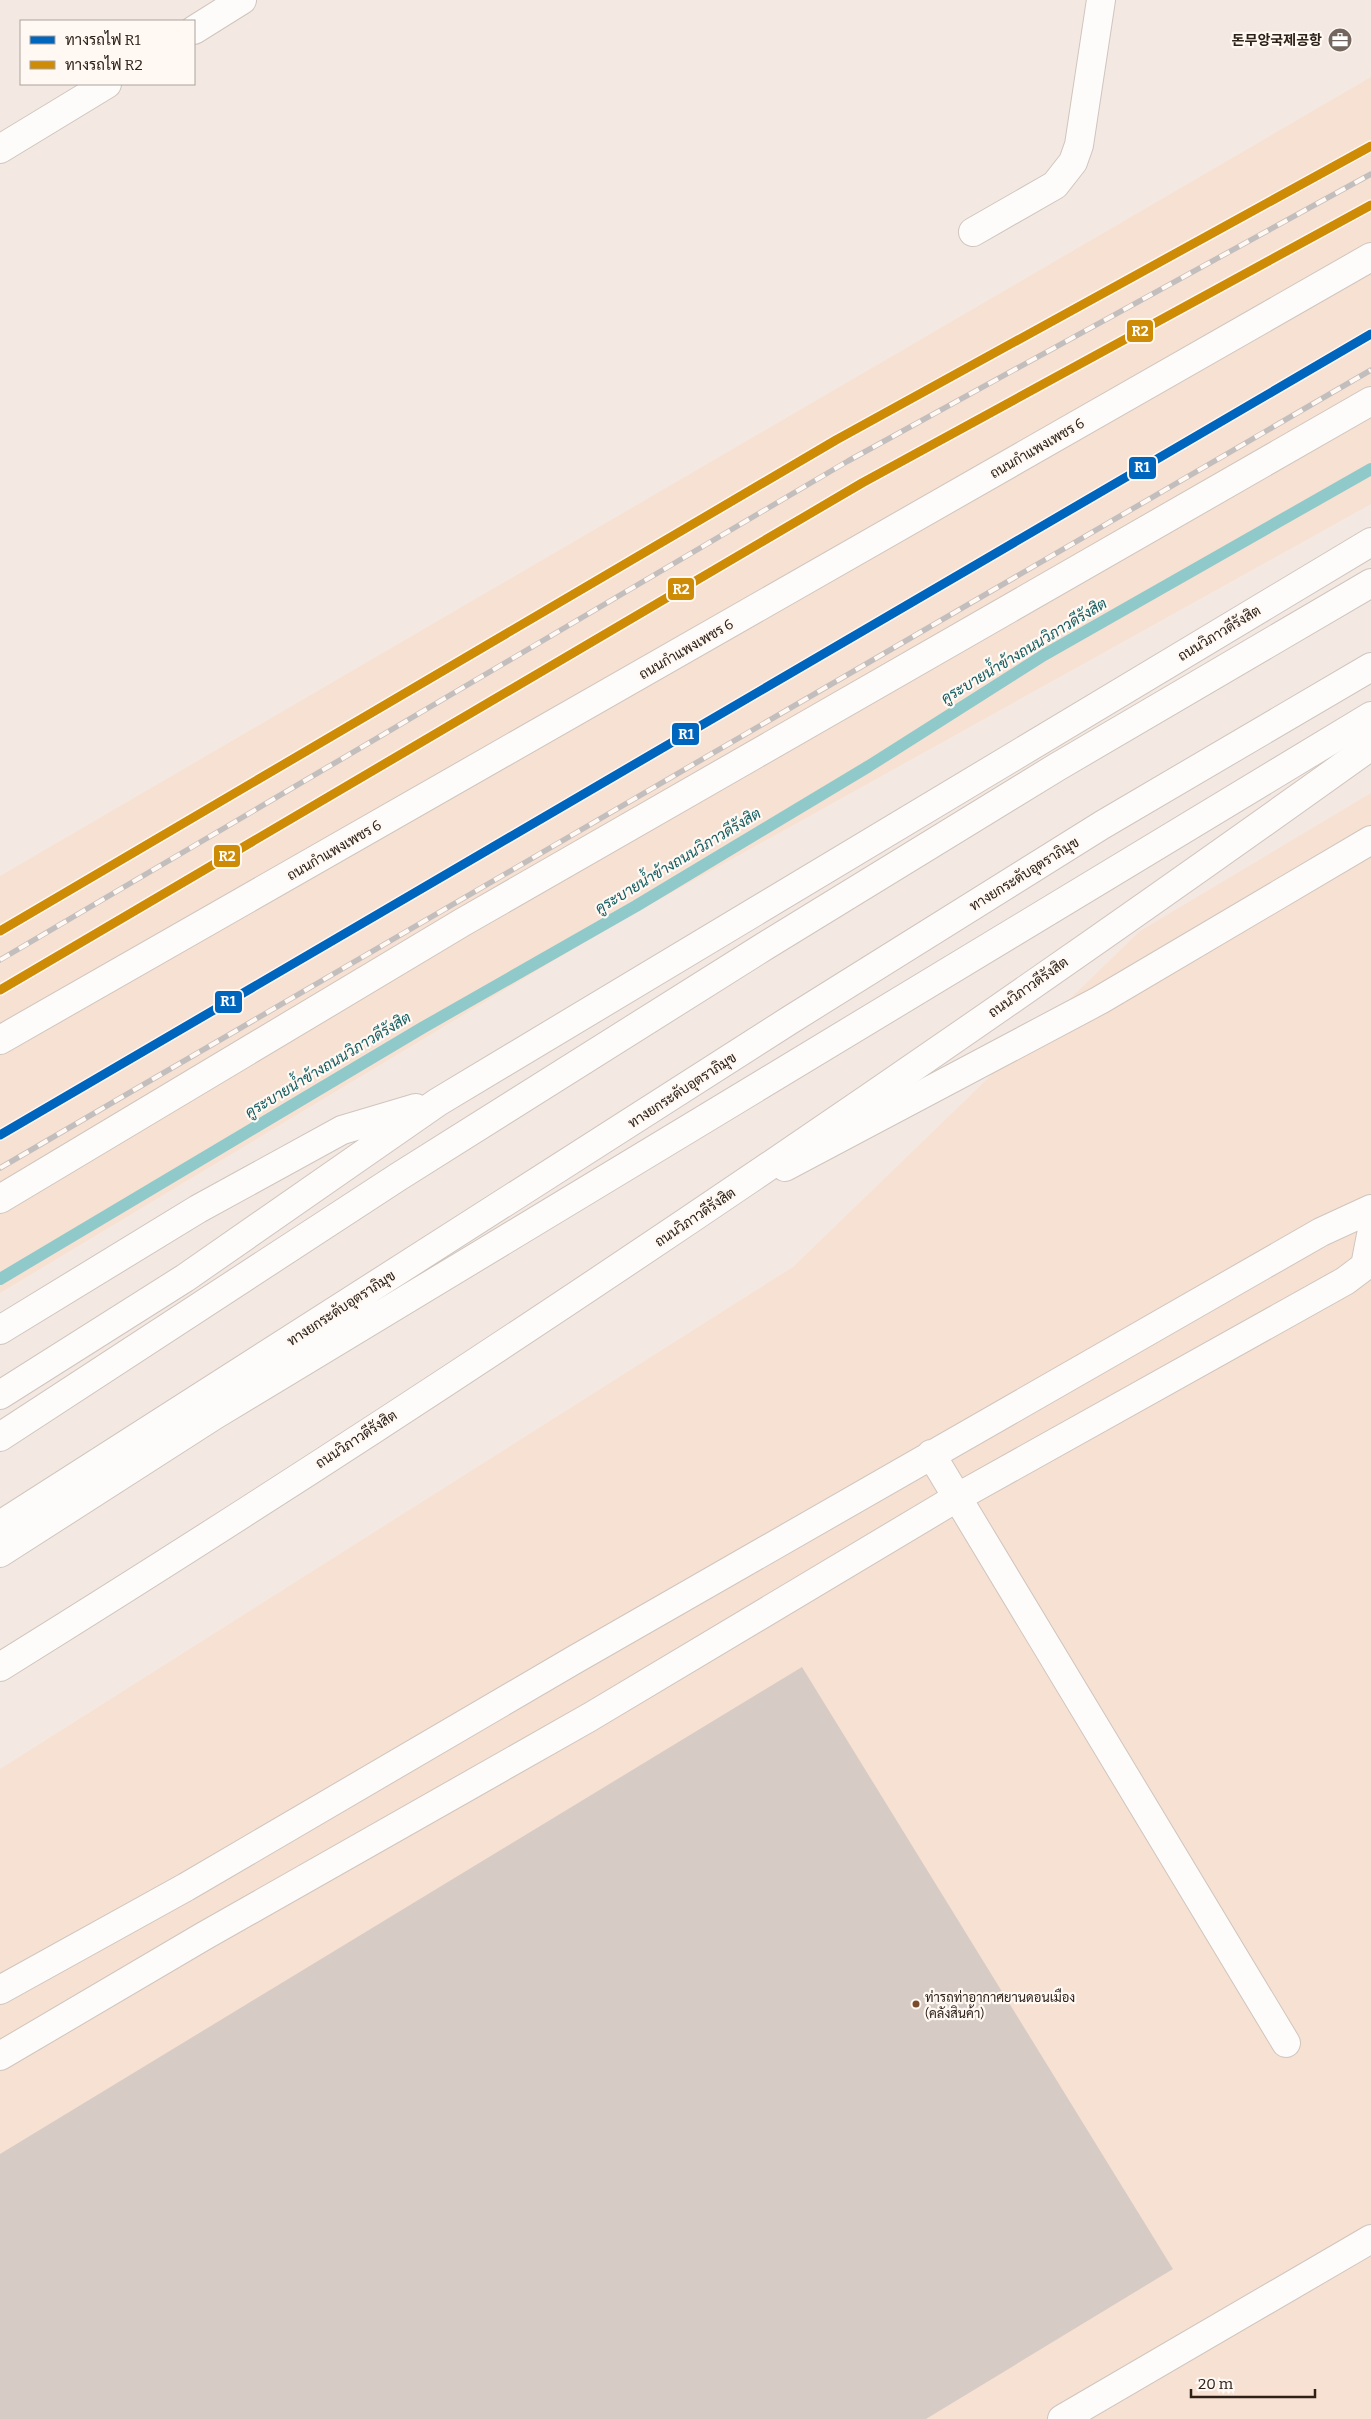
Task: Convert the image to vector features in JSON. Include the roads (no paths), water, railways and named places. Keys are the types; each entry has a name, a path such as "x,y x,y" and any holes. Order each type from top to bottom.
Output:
{"main road":[{"path":"195,29 242,0"},
{"path":"973,232 1055,185 1073,162 1079,145 1101,0"},
{"path":"0,150 105,85"},
{"name":"ถนนกำแพงเพชร 6","path":"0,1040 1371,257"},
{"path":"0,1199 463,922 1371,401"},
{"name":"ถนนวิภาวดีรังสิต","path":"0,1395 185,1278 438,1102 1371,542"},
{"path":"0,1436 398,1177 765,946 1057,767 1371,583"},
{"name":"ทางยกระดับอุตราภิมุข","path":"0,1526 815,1004 1102,825 1371,667"},
{"path":"0,1553 214,1415 1371,716"},
{"name":"ถนนวิภาวดีรังสิต","path":"0,1667 172,1560 720,1201 1253,830 1364,751 1371,740"},
{"path":"720,1201 1100,1000 1371,840"},
{"path":"0,1330 198,1209 342,1130 438,1102"},
{"path":"0,1990 186,1887 931,1454 1313,1237 1371,1208"},
{"path":"0,2056 204,1936 590,1717 958,1498 1346,1281 1365,1266 1371,1235"},
{"path":"931,1454 1286,2043"},
{"path":"1062,2419 1371,2239"}],"waterway":[{"name":"คูระบายน้ำข้างถนนวิภาวดีรังสิต","path":"0,1279 422,1028 636,906 869,766 1044,655 1371,469"}],"railway":[{"path":"0,931 836,440 1371,146"},
{"path":"0,960 848,461 1371,174"},
{"path":"0,1135 1371,334"},
{"path":"0,1168 1371,370"}],"rail line":[{"name":"R2","path":"0,931 836,440 1371,146"},
{"name":"R2","path":"0,990 862,483 1371,205"},
{"name":"R1","path":"0,1135 1371,334"}],"place":[{"name":"돈무앙국제공항","path":"1340,40"},
{"name":"ท่ารถท่าอากาศยานดอนเมือง (คลังสินค้า)","path":"916,2004"}]}
